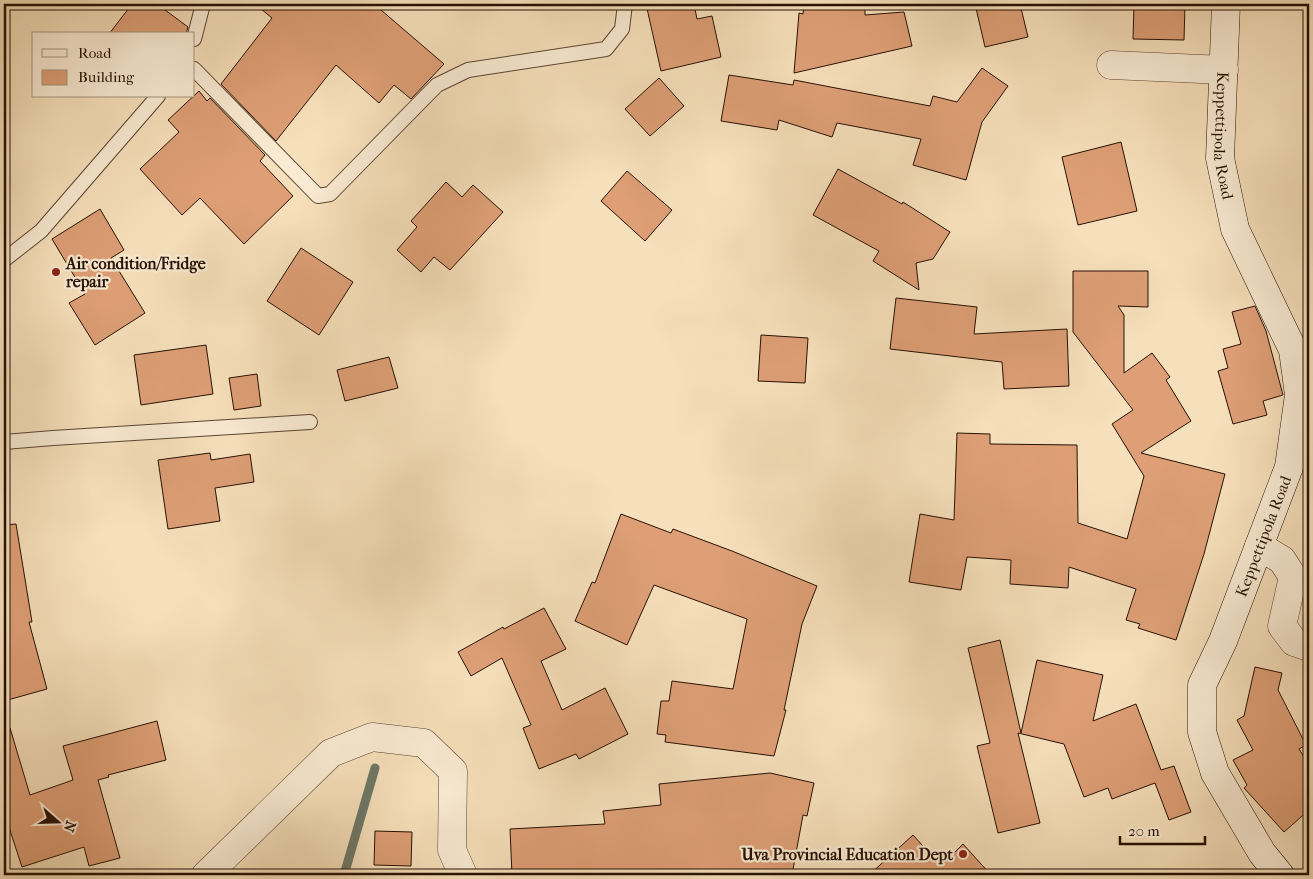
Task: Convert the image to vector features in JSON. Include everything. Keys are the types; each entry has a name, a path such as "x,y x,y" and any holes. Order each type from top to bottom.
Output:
{"main road":[{"name":"Keppettipola Road","path":"1226,4 1220,158 1235,229 1293,350 1299,395 1289,467 1224,641 1202,685 1202,732 1215,773 1262,853 1280,875"},
{"path":"1111,65 1224,70"},
{"path":"1259,546 1282,560 1293,577 1282,626 1294,642 1309,647"},
{"path":"206,875 331,752 372,737 424,743 453,772 452,850 463,875"}],"lane":[{"path":"195,35 203,4"},
{"path":"195,70 318,196 330,194 437,85 468,70 606,49 622,28 625,4"},
{"path":"4,260 41,231 156,98"},
{"path":"4,442 310,422"}],"building":[{"path":"132,4 157,4 188,27 187,32 111,32"},
{"path":"255,4 374,4 444,64 411,99 394,85 379,103 336,65 276,141 221,84 272,18"},
{"path":"646,4 694,4 697,19 712,16 721,57 661,71"},
{"path":"804,4 865,4 865,15 904,12 912,46 794,73 799,13 803,14"},
{"path":"975,4 1020,4 1028,37 985,47"},
{"path":"1134,4 1185,4 1184,40 1133,39"},
{"path":"982,68 1008,86 982,122 966,180 913,165 921,139 837,123 832,137 779,120 777,130 721,121 729,75 793,85 794,80 930,106 933,96 957,102"},
{"path":"659,78 684,106 650,136 625,109"},
{"path":"199,91 207,101 210,98 265,155 260,161 293,196 244,244 200,198 182,215 140,169 179,132 168,120 192,98 195,98 195,95"},
{"path":"1121,142 1137,211 1078,225 1062,157"},
{"path":"838,169 902,204 903,202 950,232 933,259 916,263 919,290 873,261 879,251 813,215"},
{"path":"627,171 672,210 645,241 601,201"},
{"path":"446,182 462,197 473,185 503,212 450,270 434,257 421,272 397,250 417,227 411,221"},
{"path":"100,209 124,250 111,258 145,313 95,345 69,303 85,294 52,239"},
{"path":"301,248 353,282 319,335 267,301"},
{"path":"1073,271 1148,271 1148,307 1118,306 1124,315 1124,373 1152,353 1170,377 1166,380 1191,421 1141,453 1225,474 1204,554 1176,640 1138,628 1140,624 1126,620 1136,589 1069,567 1068,588 1010,584 1011,560 967,557 961,590 909,582 920,514 954,520 957,433 990,434 990,444 1077,445 1078,523 1127,539 1144,476 1112,424 1133,410 1073,332"},
{"path":"896,298 977,307 974,334 1067,329 1069,386 1004,389 1002,362 890,349"},
{"path":"1255,306 1266,331 1283,395 1263,401 1267,415 1233,424 1218,371 1228,368 1223,349 1241,344 1232,312"},
{"path":"761,335 808,338 805,383 758,381"},
{"path":"206,345 213,394 141,405 134,355"},
{"path":"389,357 398,388 345,401 337,370"},
{"path":"257,374 261,406 234,410 229,378"},
{"path":"210,453 211,460 250,454 254,482 215,488 220,521 168,529 158,460"},
{"path":"621,514 671,533 673,529 817,586 802,624 784,710 786,710 774,756 665,742 666,735 657,734 661,701 669,701 672,681 733,689 747,619 654,585 627,645 575,621 592,582 595,583"},
{"path":"16,524 32,622 29,622 47,689 4,701 4,525"},
{"path":"544,608 566,649 541,661 562,710 605,688 628,734 579,759 576,754 539,769 523,728 531,725 502,658 471,676 458,652 503,627 504,629"},
{"path":"1000,640 1021,733 1037,660 1103,675 1093,721 1136,704 1161,770 1174,766 1191,812 1169,820 1155,783 1112,799 1108,788 1084,797 1064,744 1018,733 1040,823 998,833 977,746 990,743 968,648"},
{"path":"1255,667 1282,673 1278,690 1306,745 1299,749 1309,765 1309,810 1284,832 1244,788 1247,785 1233,760 1253,750 1237,720 1244,716"},
{"path":"157,721 166,760 108,775 109,777 98,780 120,858 89,866 84,847 22,867 4,812 4,728 10,728 30,795 73,780 63,746"},
{"path":"770,773 814,783 807,816 803,815 792,875 512,875 510,829 605,824 603,811 661,805 659,784"},
{"path":"375,831 412,832 411,866 374,865"},
{"path":"913,835 941,866 963,844 991,875 869,875"}],"waterway":[{"path":"344,875 375,768"}],"place":[{"name":"Air condition/Fridge repair","path":"56,272"},
{"name":"Uva Provincial Education Dept","path":"963,854"}]}
